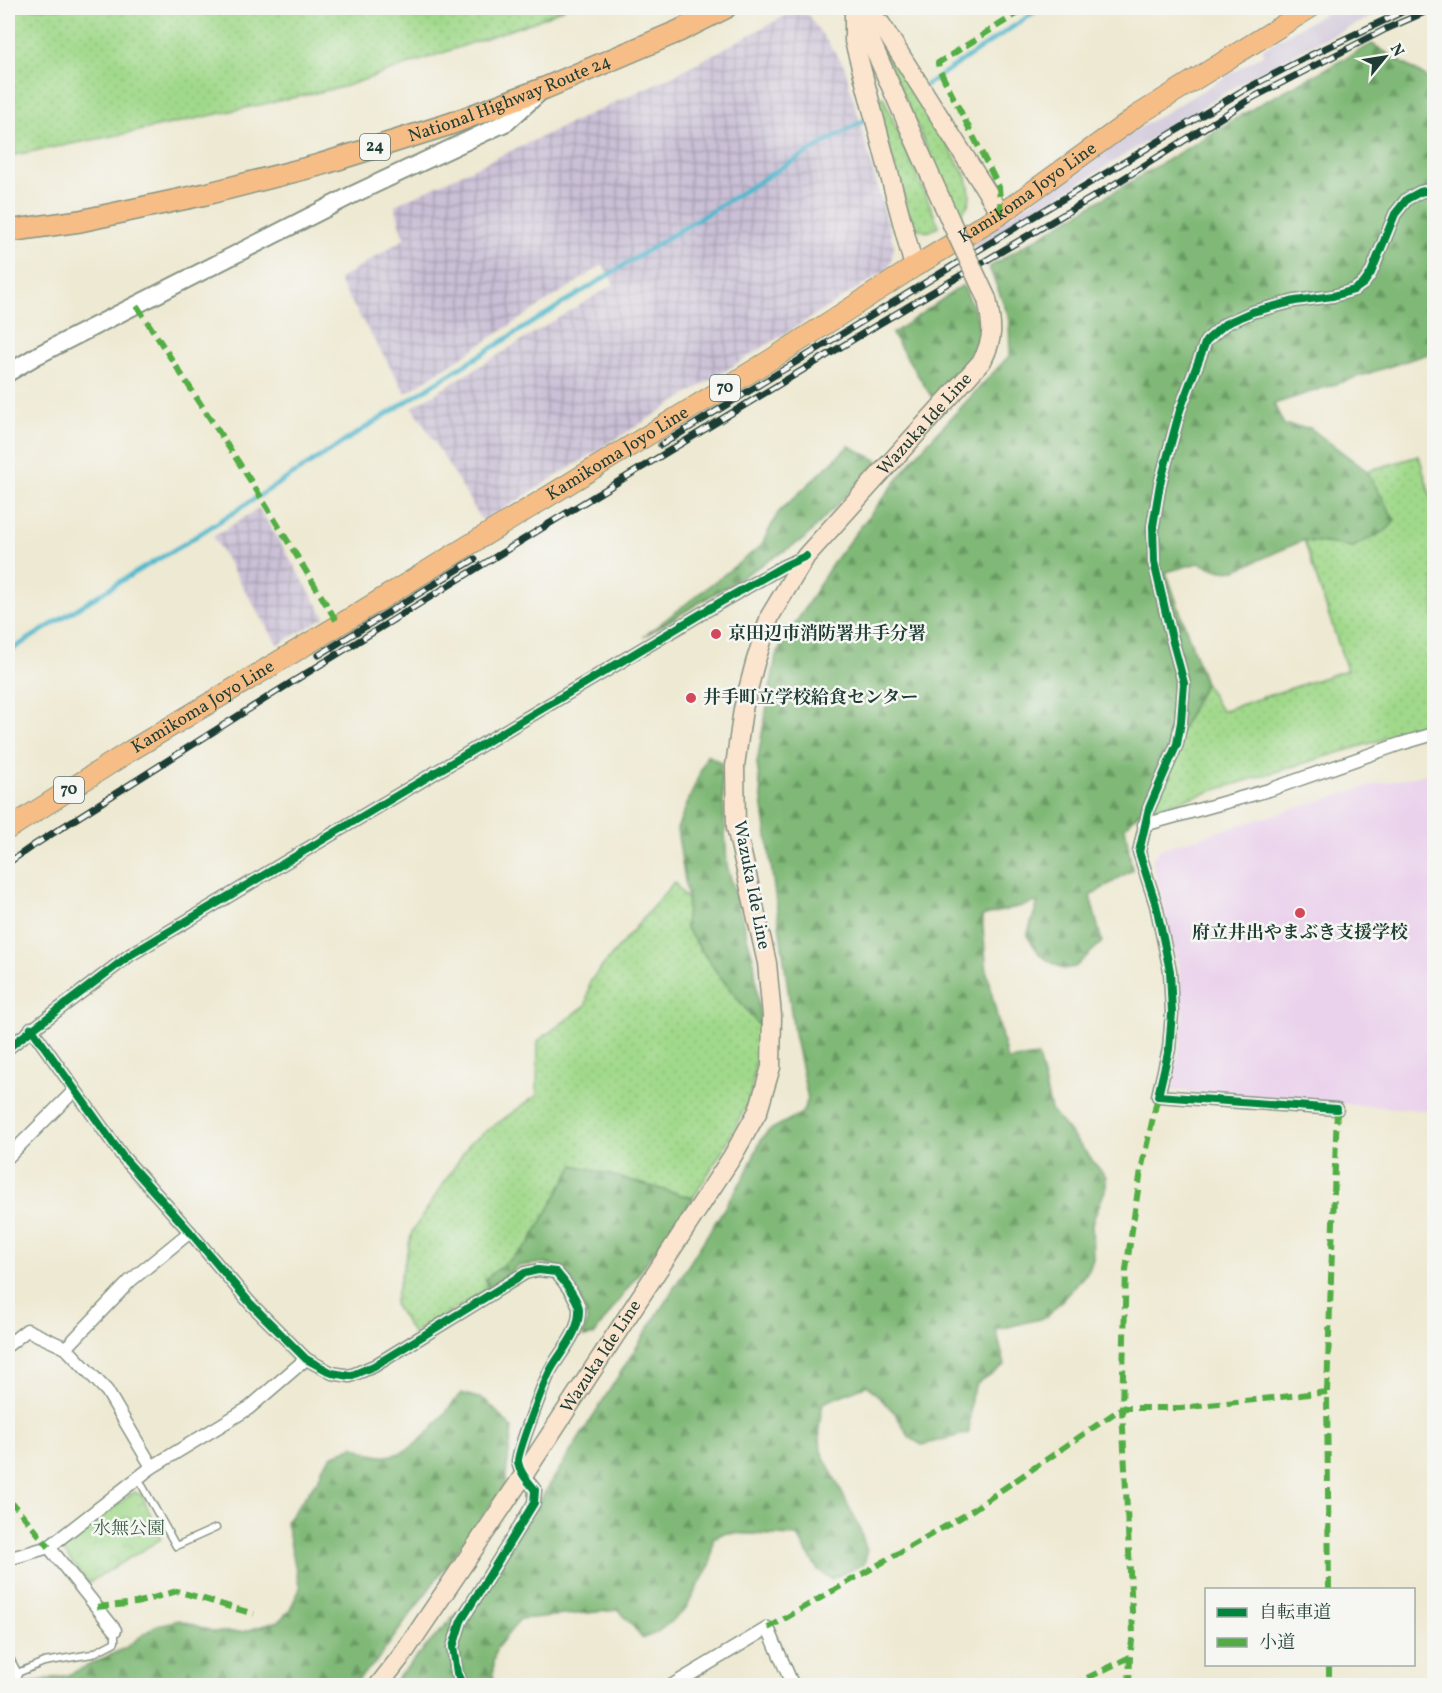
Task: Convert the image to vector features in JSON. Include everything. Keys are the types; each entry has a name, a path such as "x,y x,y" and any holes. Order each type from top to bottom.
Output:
{"highway":[{"name":"National Highway Route 24","path":"8,231 80,221 206,194 319,165 450,124 544,88 679,31 725,8"}],"main road":[{"path":"914,267 854,41 856,8 881,24 1001,214"},
{"name":"Wazuka Ide Line","path":"378,1686 403,1654 523,1476 732,1158 758,1111 771,1066 772,1016 767,963 736,827 735,766 743,710 754,663 770,616 806,556 982,361 990,347 992,324 987,298 856,8"},
{"name":"Kamikoma Joyo Line","path":"8,828 775,357 1001,214 1138,115 1310,8"}],"street":[{"path":"8,373 352,195 507,122 544,88"},
{"path":"1337,1109 1158,1096 1169,1049 1172,1013 1170,970 1156,906 1139,852 1149,808 1177,744 1184,683 1154,562 1153,526 1160,484 1180,410 1206,341 1225,324 1252,312 1295,301 1333,296 1354,290 1364,284 1371,273 1395,214 1407,199 1420,192 1434,189"},
{"path":"8,1048 31,1028 130,955 719,603 806,556"},
{"path":"1144,825 1269,790 1434,734"},
{"path":"31,1028 123,1157 250,1303 306,1359 332,1373 350,1376 374,1366 525,1273 538,1270 556,1272 566,1284 580,1308 578,1326 549,1372 518,1461 523,1476 535,1490 534,1503 461,1621 453,1647 457,1673 463,1686"},
{"path":"8,1157 74,1091"},
{"path":"8,1136 18,1146"},
{"path":"66,1348 130,1281 190,1232"},
{"path":"8,1346 27,1330 66,1348 107,1391 152,1467"},
{"path":"8,1559 49,1547 152,1467 249,1408 306,1359"},
{"path":"49,1547 115,1630"},
{"path":"671,1686 768,1628 793,1686"},
{"path":"8,1661 15,1674"}],"lane":[{"path":"138,1478 176,1545 216,1528"},
{"path":"15,1674 44,1662 92,1654 115,1642 115,1630"}],"shaded area":[{"path":"803,8 844,65 894,246 887,270 483,522 413,407 614,284 603,265 406,393 338,280 404,239 395,205 678,73"},
{"path":"1333,8 1391,8 1311,45 1244,81 975,248 972,242 1126,136 1264,54 1262,49"},
{"path":"259,508 325,617 278,645 213,537"},
{"name":"府立井出やまぶき支援学校","path":"1434,773 1434,1111 1170,1090 1180,1048 1183,1015 1179,968 1152,859 1160,849 1376,784"}],"green space":[{"path":"8,8 565,8 536,21 343,87 129,133 8,156"},
{"path":"884,38 967,178 970,199 958,217 879,41"},
{"path":"1372,44 1434,82 1434,352 1274,404 1284,425 1310,428 1367,471 1395,521 1387,530 1353,547 1304,540 1236,570 1222,571 1198,563 1166,572 1205,683 1139,813 1125,827 1132,870 1090,896 1102,942 1075,967 1063,969 1041,956 1027,936 1038,902 982,916 987,973 1007,1060 1038,1056 1051,1110 1106,1177 1106,1188 1092,1223 1093,1259 1089,1270 1047,1317 996,1330 1005,1365 976,1384 971,1397 969,1433 922,1445 910,1438 895,1413 867,1385 823,1403 819,1426 821,1451 860,1529 867,1552 864,1564 831,1579 818,1570 797,1536 724,1533 713,1538 711,1563 684,1611 656,1633 643,1638 619,1610 520,1619 496,1649 493,1662 493,1685 390,1686 494,1573 744,1177 761,1140 768,1131 802,1113 808,1099 794,1033 757,763 776,655 834,561 919,452 1010,355 1009,317 989,267 1262,103"},
{"path":"883,97 939,226 931,231 923,231 912,225 875,102"},
{"path":"963,285 980,326 980,338 971,357 933,399 892,334"},
{"path":"849,446 879,461 804,539 643,637 761,546 778,513"},
{"path":"1419,456 1434,508 1434,724 1139,813 1205,683 1221,711 1347,670 1304,540 1353,547 1395,521 1367,471"},
{"path":"707,755 721,763 727,865 754,962 761,1028 718,974 685,927 688,901 677,829"},
{"path":"674,882 688,901 685,927 718,974 761,1028 750,1098 726,1145 693,1198 574,1165 528,1245 486,1279 487,1290 413,1334 394,1304 412,1232 470,1143 537,1095 538,1041 586,1005 590,981"},
{"path":"574,1165 693,1198 594,1335 583,1337 587,1320 576,1286 560,1268 544,1263 519,1266 487,1290 485,1279 528,1245"},
{"path":"461,1393 485,1400 512,1428 505,1485 375,1663 352,1685 19,1685 68,1675 125,1648 155,1626 179,1620 215,1632 242,1632 279,1621 289,1611 300,1589 286,1522 319,1478 323,1467 332,1456 353,1446 375,1455 388,1456 401,1453 424,1437"},
{"name":"水無公園","path":"134,1492 142,1495 161,1539 88,1583 61,1548"}],"waterway":[{"path":"926,85 1041,8"},
{"path":"8,652 184,544 674,234 786,165 865,120"}],"railway":[{"path":"8,863 276,692 560,517 1110,187 1252,98 1386,29 1434,8"},
{"path":"661,445 1242,91 1404,11"},
{"path":"319,655 475,559"}],"marked path":[{"path":"1001,214 999,187 938,63 1026,8"},
{"path":"137,306 254,486 339,625"},
{"path":"1129,1686 1133,1633 1122,1408 1126,1270 1141,1170 1158,1096"},
{"path":"1329,1588 1327,1392 1337,1109"},
{"path":"768,1628 965,1515 1122,1408 1181,1408 1327,1392"},
{"path":"8,1500 49,1547"},
{"path":"97,1607 136,1603 177,1591 254,1614"},
{"path":"1071,1686 1130,1657"},
{"path":"1329,1666 1329,1686"}],"cycle path":[{"path":"1337,1109 1158,1096 1169,1049 1172,1013 1170,971 1156,905 1139,852 1149,808 1177,744 1184,683 1154,562 1153,526 1160,484 1180,410 1206,341 1225,324 1252,312 1354,290 1364,283 1371,273 1395,214 1407,199 1420,192 1434,189"},
{"path":"8,1048 130,955 719,603 806,556"},
{"path":"31,1028 123,1157 250,1303 306,1359 332,1373 350,1376 374,1366 525,1273 538,1270 556,1272 570,1290 579,1310 576,1327 547,1378 519,1456 518,1462 521,1470 535,1490 534,1503 461,1621 453,1647 457,1673 463,1686"}],"place":[{"name":"京田辺市消防署井手分署","path":"716,634"},
{"name":"井手町立学校給食センター","path":"691,698"},
{"name":"府立井出やまぶき支援学校","path":"1300,913"}]}
